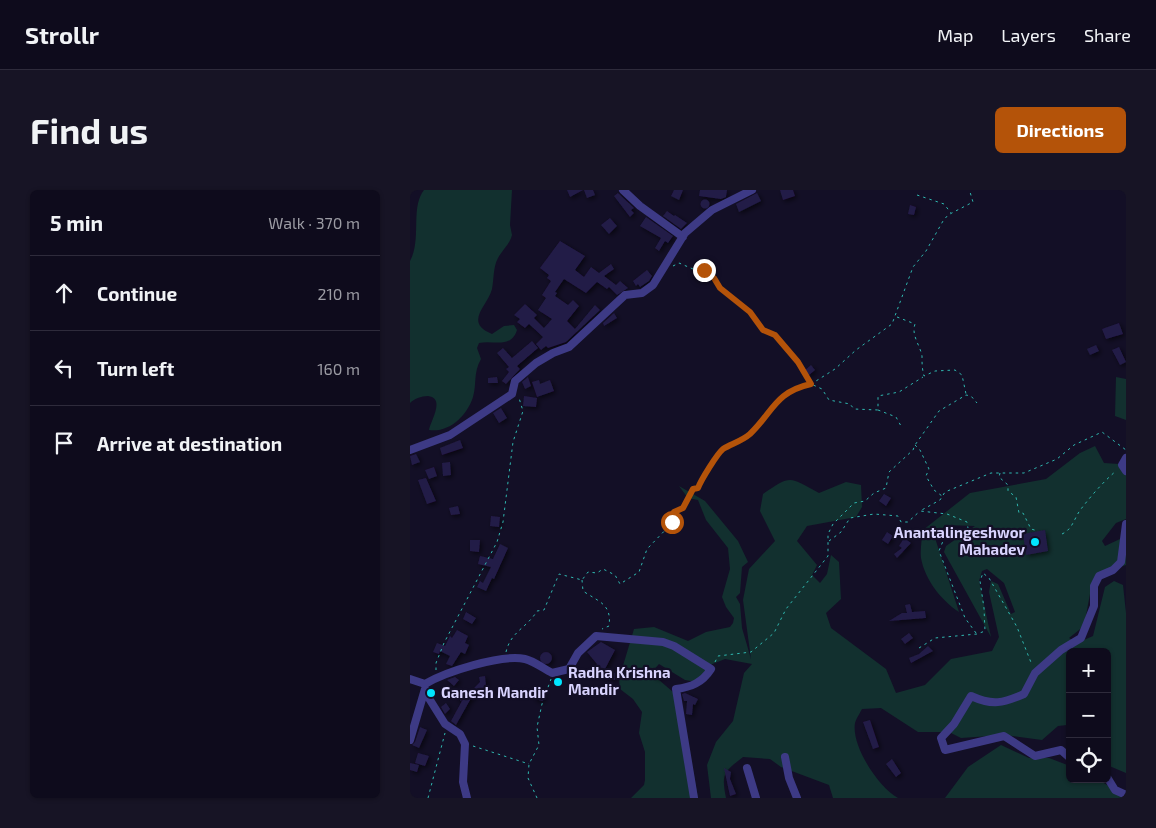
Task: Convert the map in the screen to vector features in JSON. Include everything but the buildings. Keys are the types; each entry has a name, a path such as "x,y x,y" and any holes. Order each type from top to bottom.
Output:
{"street":[{"path":"623,190 640,206 683,237"},
{"path":"410,450 450,435 515,390 515,381 522,374 553,353 569,347 625,295 642,292 654,285 683,237 712,210 752,190"},
{"path":"1124,468 1126,458"},
{"path":"1066,754 1061,750 1035,756 1004,736 975,741 959,749 945,750 941,738 954,724 971,696 981,701 1002,703 1024,694 1034,673 1061,650 1081,638 1094,606 1094,586 1099,576 1112,570 1121,562 1126,524"},
{"path":"410,740 425,688 436,678 491,661 525,659 552,674 569,669 578,653 596,636 663,642 674,646 711,669 705,678 690,687 676,689 694,798"},
{"path":"410,679 425,688 448,725 460,734 465,744 463,782 467,798"},
{"path":"785,757 789,778 797,798"},
{"path":"747,768 756,798"},
{"path":"1110,783 1114,790 1126,795"}],"path":[{"path":"600,636 600,630 609,626 611,614 607,607 583,591 582,580 588,572 597,572 603,569 615,575 620,584 639,572 647,549 672,522 674,512 683,508 693,489 698,488 721,450 749,434 772,405 792,389 811,384 835,369 856,350 884,330 896,317 913,267 926,252 943,222 952,214 973,202 970,191"},
{"path":"918,195 944,204 952,214"},
{"path":"668,268 680,263 693,269 704,270 714,278 720,288 750,312 763,330 775,335 798,362 811,384 822,390 829,400 850,404 854,408 878,410 896,417 901,426"},
{"path":"896,317 915,324 913,329 922,355 920,366 924,376 934,371 955,370 962,376 966,395"},
{"path":"878,410 878,396 899,392 923,377"},
{"path":"436,678 436,663 444,643 498,542 503,522 514,442 523,411 515,390"},
{"path":"711,669 718,656 751,652 774,633 786,609 828,556 828,534 833,524 854,503 865,501 874,493 886,488 889,472 913,450 914,445 939,412 966,395 971,396 977,403"},
{"path":"828,541 841,532 850,518 884,514 898,516 901,522 908,522 920,511 940,500 945,492 991,473 1024,473 1057,459 1074,445 1102,432 1126,450"},
{"path":"914,445 920,450 929,469 926,476 934,490 943,496"},
{"path":"1062,534 1068,531 1097,488 1124,468"},
{"path":"1000,473 999,477 1008,484 1008,491 1016,497 1019,513 1023,513 1031,529 1038,531"},
{"path":"920,511 948,514 967,522 968,528 945,536 939,551 965,618 976,633"},
{"path":"504,660 508,641 538,611 544,610 559,574 582,580"},
{"path":"918,648 935,638 985,631 980,581 984,574 989,578 1017,627 1034,673"},
{"path":"537,798 530,786 528,764 539,745 537,727 552,674"},
{"path":"428,798 448,725"},
{"path":"465,744 528,764"}],"green space":[{"path":"424,190 512,190 510,225 512,235 496,262 492,289 478,319 479,324 492,334 504,326 514,325 517,330 511,340 506,342 479,343 477,348 481,359 477,369 473,397 470,404 462,417 456,422 443,429 436,430 429,430 436,411 436,401 428,396 416,399 410,403 410,261 415,243 418,206"},
{"path":"1116,377 1126,379 1126,420 1115,416"},
{"path":"1095,446 1104,463 1119,464 1126,471 1126,519 1116,523 1102,541 1105,546 1120,539 1126,541 1126,565 1101,573 1090,594 1084,626 1069,638 1077,643 1093,636 1105,587 1114,581 1123,585 1126,613 1126,773 1111,767 1111,648 1066,648 1066,725 1058,726 1042,740 1005,735 961,738 949,732 918,732 881,708 862,709 855,723 857,743 875,776 898,798 833,798 829,785 781,767 770,759 743,757 728,770 724,778 726,798 711,798 707,765 716,742 733,721 744,673 752,664 725,659 710,665 696,682 685,680 659,664 651,673 673,692 683,715 698,798 631,798 644,785 645,780 645,752 639,733 642,712 633,699 620,689 619,679 634,629 654,627 688,641 706,632 730,627 734,618 722,597 730,569 728,548 706,520 698,500 688,498 679,486 705,501 738,541 748,562 742,567 740,593 736,597 740,604 742,628 751,659 743,600 749,569 775,541 760,511 763,494 780,483 791,480 819,493 846,482 861,485 862,507 856,517 807,526 797,541 817,565 812,575 820,583 827,574 831,555 839,562 841,599 826,613 831,628 886,669 896,693 925,685 951,659 992,651 999,637 989,592 991,581 998,584 1011,614 1015,612 1004,583 987,569 982,571 979,581 991,637 944,552 946,546 975,526 945,525 935,538 959,612 946,602 930,582 923,566 921,551 923,530 970,493 1046,479 1080,453"},
{"path":"1001,745 1029,758 1049,758 1066,764 1066,783 1104,783 1123,798 945,798 968,767"}],"place":[{"name":"Anantalingeshwor Mahadev","path":"1035,542"},
{"name":"Radha Krishna Mandir","path":"558,682"},
{"name":"Ganesh Mandir","path":"431,693"}],"route":[{"path":"672,522 674,512 683,508 693,489 698,488 703,476 721,450 749,434 772,405 792,389 811,384 798,362 775,335 763,330 750,312 728,292 720,288 714,278 704,270"}]}
